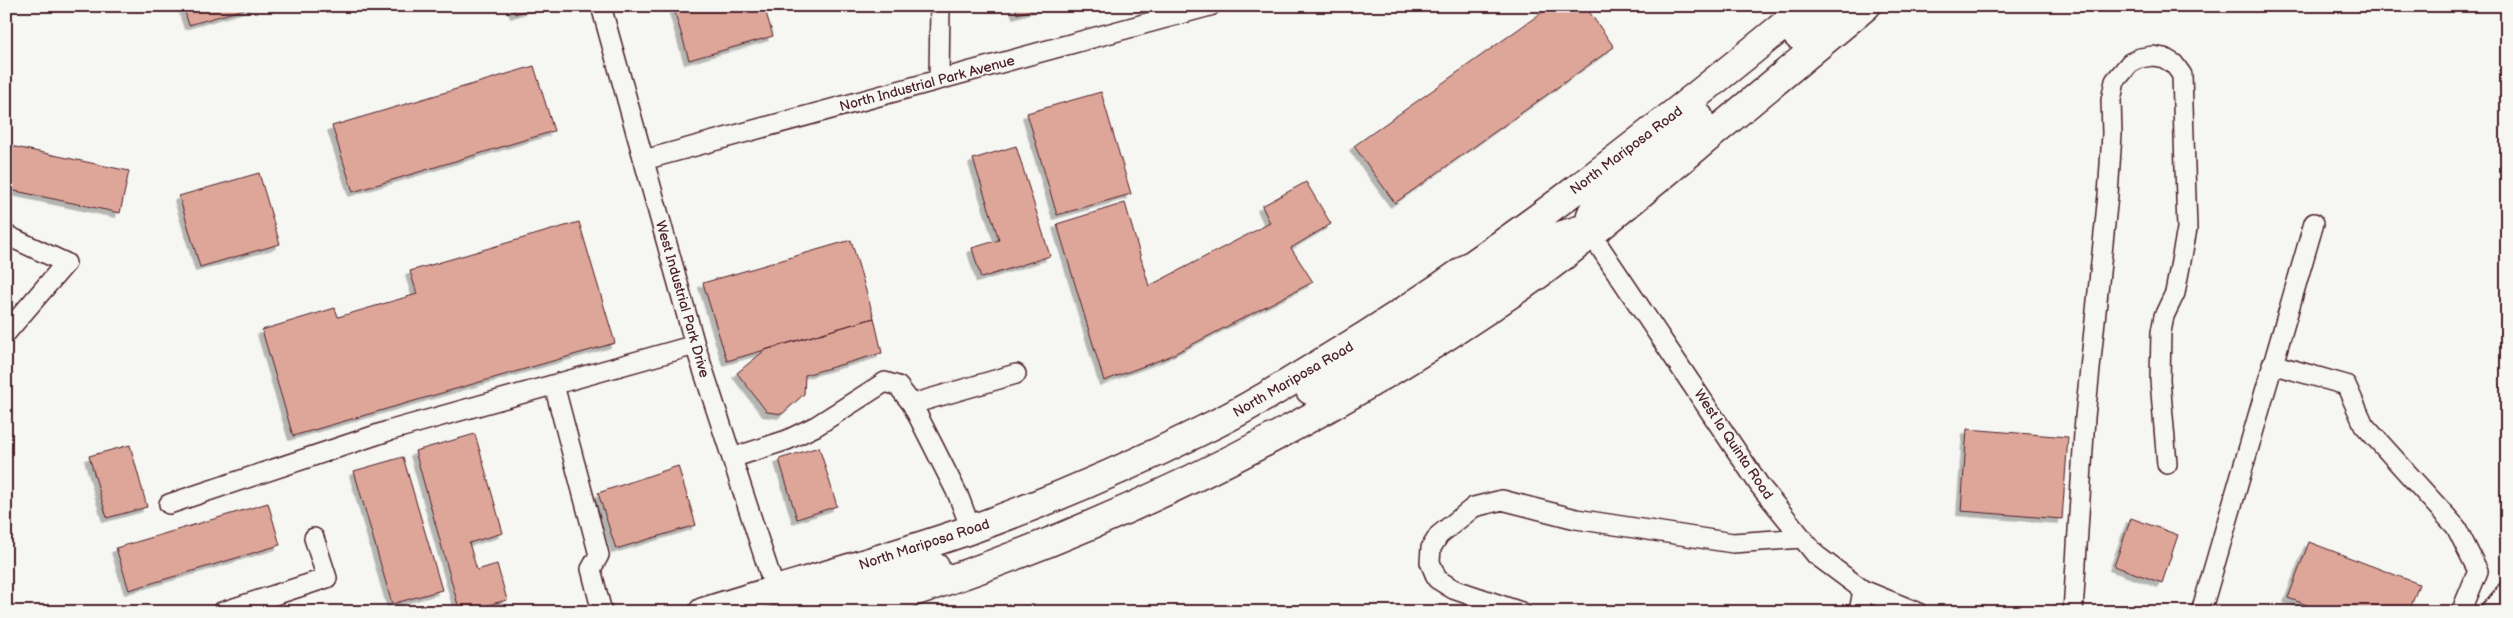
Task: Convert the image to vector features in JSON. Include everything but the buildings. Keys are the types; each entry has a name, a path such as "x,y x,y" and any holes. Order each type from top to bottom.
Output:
{"highway":[{"name":"North Mariposa Road","path":"703,612 768,601 879,560 971,529 1083,485 1203,430 1273,392 1381,327 1506,241 1627,150 1808,6"},
{"path":"1592,234 1589,224 1591,214 1607,194 1831,6"},
{"path":"850,612 987,565 1100,520 1250,451 1339,402 1475,318 1524,285 1592,234 1866,6"},
{"path":"1083,485 1184,446 1314,388 1376,354 1556,237 1579,230 1592,234"},
{"path":"768,601 824,596 1100,520"}],"street":[{"name":"West Industrial Park Drive","path":"601,6 695,345 732,458 768,601"},
{"path":"939,79 940,6"},
{"name":"North Industrial Park Avenue","path":"644,160 939,79 1167,12 1210,6"},
{"path":"2073,612 2085,417 2108,195 2111,100 2115,81 2123,70 2130,63 2153,56 2164,58 2174,64 2182,75 2187,230 2175,293 2164,316 2160,332 2160,380 2167,464"},
{"path":"2201,612 2314,223"},
{"name":"West la Quinta Road","path":"1592,234 1760,486 1816,555 1863,590 1917,612"},
{"path":"6,235 66,263 6,333"},
{"path":"169,504 388,431 695,345"},
{"path":"2272,364 2346,385 2364,425 2456,527 2478,571 2461,612"},
{"path":"912,404 1016,374"},
{"path":"732,458 787,440 816,426 885,382 898,386 912,404 958,495 971,529"},
{"path":"554,385 599,555 591,569 602,612"},
{"path":"1521,612 1453,589 1437,579 1430,562 1431,548 1439,535 1474,507 1502,500 1576,519 1733,544 1802,538"},
{"path":"222,612 327,578 314,538"},
{"path":"1858,612 1863,590"},
{"path":"2490,612 2507,591"}]}
